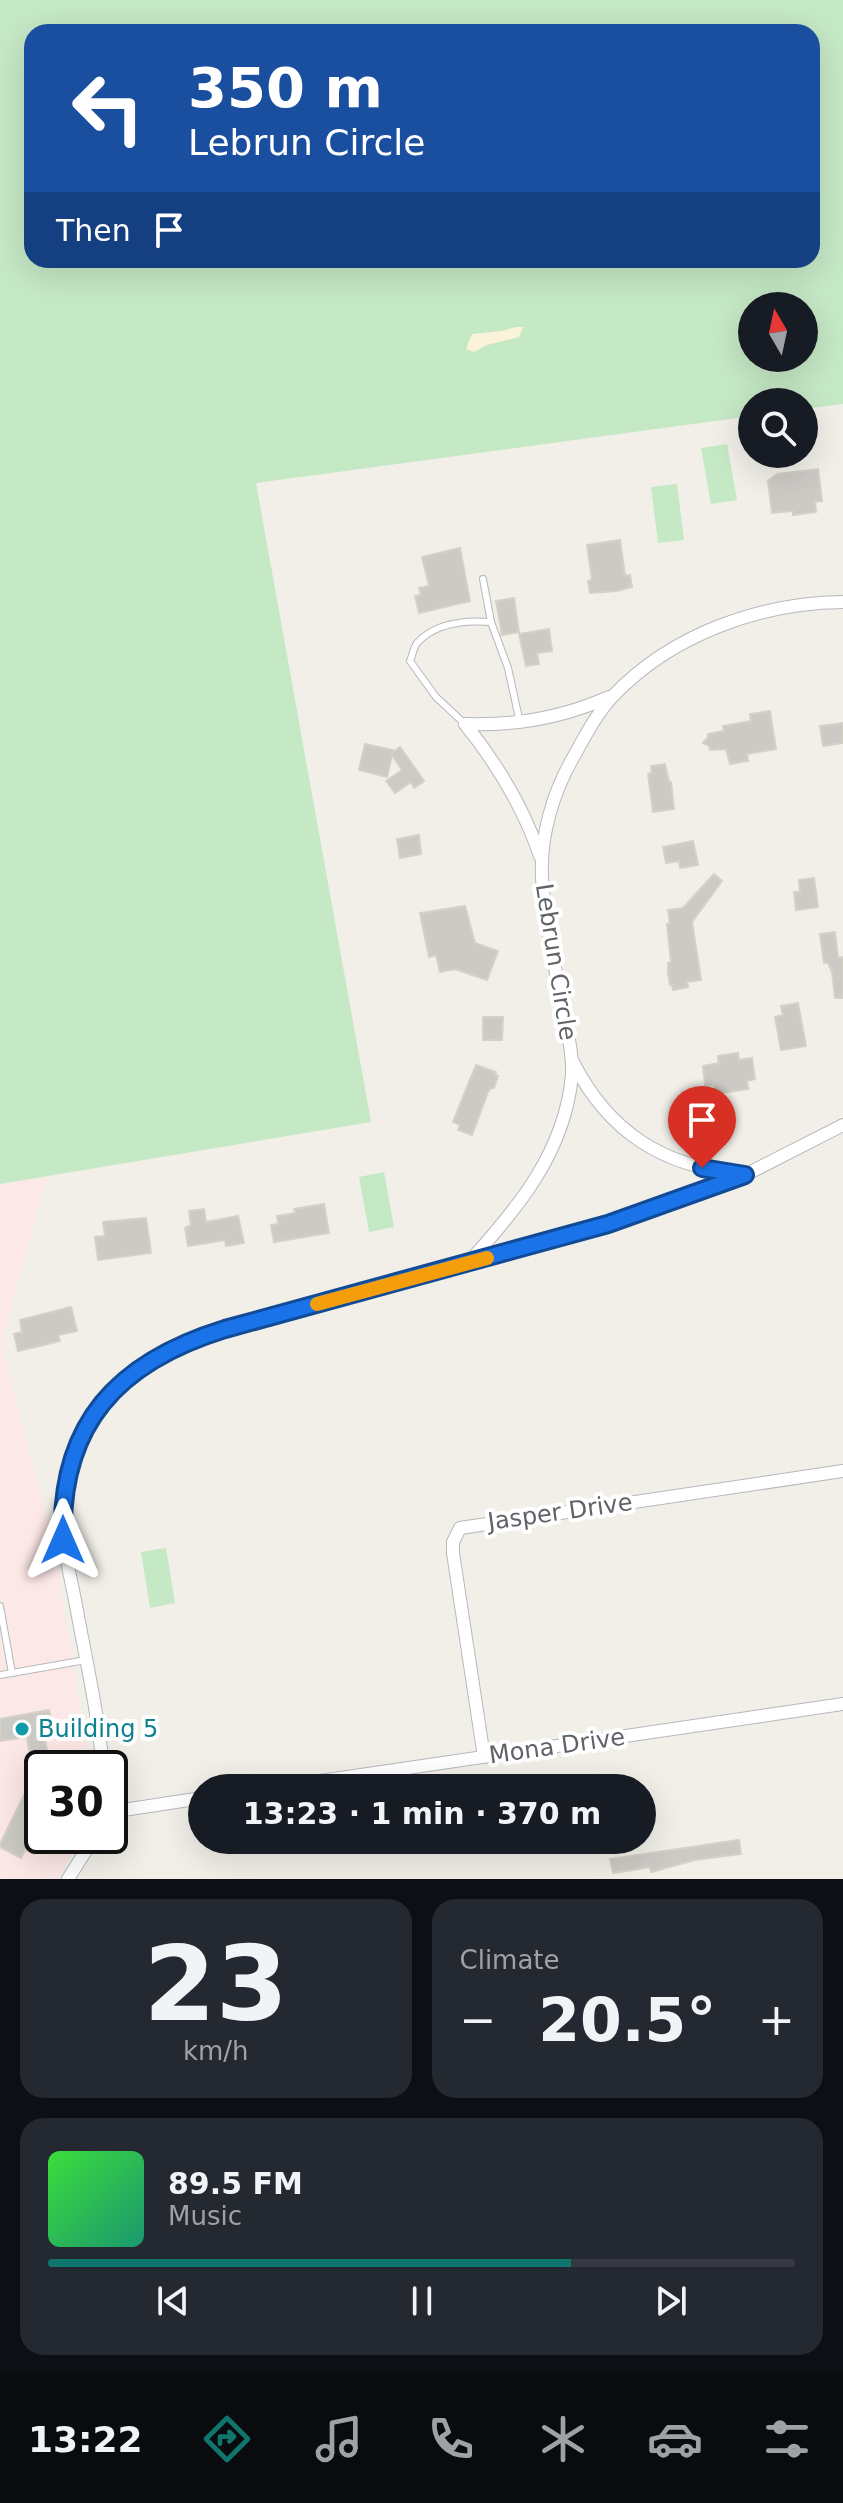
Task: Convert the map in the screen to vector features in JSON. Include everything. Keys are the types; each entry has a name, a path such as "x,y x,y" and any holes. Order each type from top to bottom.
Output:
{"street":[{"name":"Lebrun Circle","path":"469,1262 522,1201 544,1168 559,1133 572,1077 572,1059 546,917 542,865 544,837 561,778 591,725 612,696 650,664 685,642 726,623 779,608 843,602"},
{"name":"Lebrun Circle","path":"465,724 520,723 571,713 612,696"},
{"name":"Lebrun Circle","path":"465,724 520,804 542,865"},
{"name":"Lebrun Circle","path":"572,1059 606,1113 649,1147 684,1164 745,1175"},
{"path":"101,1750 63,1540 62,1507 67,1475 77,1448 97,1408 116,1387 161,1354 197,1337 608,1224 745,1175 843,1125"},
{"name":"Jasper Drive","path":"484,1757 453,1553 453,1542 460,1528 843,1471"},
{"name":"Mona Drive","path":"368,1774 843,1704"},
{"path":"128,1809 188,1800"},
{"path":"68,1879 84,1854"}],"lane":[{"path":"483,579 491,622 508,668 520,723"},
{"path":"465,724 436,697 410,661 417,643 442,626 470,620 491,622"},
{"path":"0,1606 12,1673"},
{"path":"0,1675 86,1660"}],"shaded area":[{"path":"47,1177 1,1344 52,1538 87,1750 24,1750 24,1854 71,1854 56,1879 0,1879 0,1184"}],"green space":[{"path":"0,0 843,0 843,404 818,407 818,388 738,388 738,418 256,483 371,1122 0,1184"},
{"path":"727,444 737,500 711,504 701,448"},
{"path":"677,484 684,540 658,543 651,487"},
{"path":"384,1172 394,1227 369,1232 359,1177"},
{"path":"166,1548 175,1603 150,1608 141,1552"}],"sand":[{"path":"523,327 519,337 487,345 474,352 466,349 472,334"}],"building":[{"path":"818,469 822,501 815,502 816,512 793,515 793,511 772,513 768,481 777,474"},
{"path":"620,540 625,576 630,575 632,587 590,593 588,581 592,580 587,545"},
{"path":"460,548 470,601 419,613 415,596 421,595 419,588 429,586 422,557"},
{"path":"514,598 519,632 502,635 496,601"},
{"path":"549,629 552,651 537,653 539,664 526,666 519,634"},
{"path":"770,711 776,749 747,754 748,761 730,764 726,749 710,750 703,743 708,734 724,731 723,726 751,721 750,714"},
{"path":"843,723 843,743 823,746 820,726"},
{"path":"365,744 393,752 400,747 424,781 414,788 411,782 395,793 386,781 402,770 392,755 387,777 359,770"},
{"path":"665,764 674,809 653,812 648,774 652,773 651,766"},
{"path":"419,835 421,854 400,858 397,839"},
{"path":"693,841 698,865 680,868 679,861 666,863 663,847"},
{"path":"714,874 722,881 692,922 701,980 687,982 688,987 673,990 668,973 668,963 671,962 668,910 683,908"},
{"path":"814,878 818,907 796,910 794,892 800,892 799,880"},
{"path":"465,906 475,943 498,951 487,980 455,969 440,972 436,955 429,957 420,913"},
{"path":"835,932 838,958 843,957 843,998 835,998 832,972 828,963 824,963 820,934"},
{"path":"798,1003 806,1046 781,1050 775,1017 783,1015 781,1006"},
{"path":"483,1017 503,1017 502,1040 483,1040"},
{"path":"738,1053 739,1060 752,1058 755,1079 747,1081 748,1089 715,1094 714,1085 705,1086 703,1066 719,1063 718,1056"},
{"path":"476,1065 496,1072 498,1076 494,1088 488,1092 472,1135 458,1130 460,1125 453,1122"},
{"path":"324,1204 329,1233 274,1242 271,1225 278,1224 277,1216 295,1213 294,1209"},
{"path":"204,1209 206,1222 238,1216 244,1243 226,1246 225,1240 188,1246 185,1228 191,1225 189,1211"},
{"path":"146,1218 151,1253 98,1260 95,1237 105,1236 103,1222"},
{"path":"71,1307 77,1331 58,1335 60,1341 18,1351 14,1334 22,1332 20,1320"},
{"name":"Building 5","path":"49,1710 52,1723 44,1725 47,1750 29,1750 27,1737 0,1741 0,1719"},
{"path":"24,1795 24,1852 21,1858 0,1847"},
{"path":"739,1840 741,1854 695,1860 651,1872 650,1867 613,1873 610,1859"}],"slow traffic":[{"path":"317,1304 487,1258"}],"place":[{"name":"Building 5","path":"22,1729"}],"route":[{"path":"63,1540 62,1507 67,1475 89,1421 116,1387 161,1354 197,1337 608,1224 745,1175 702,1168"}]}
